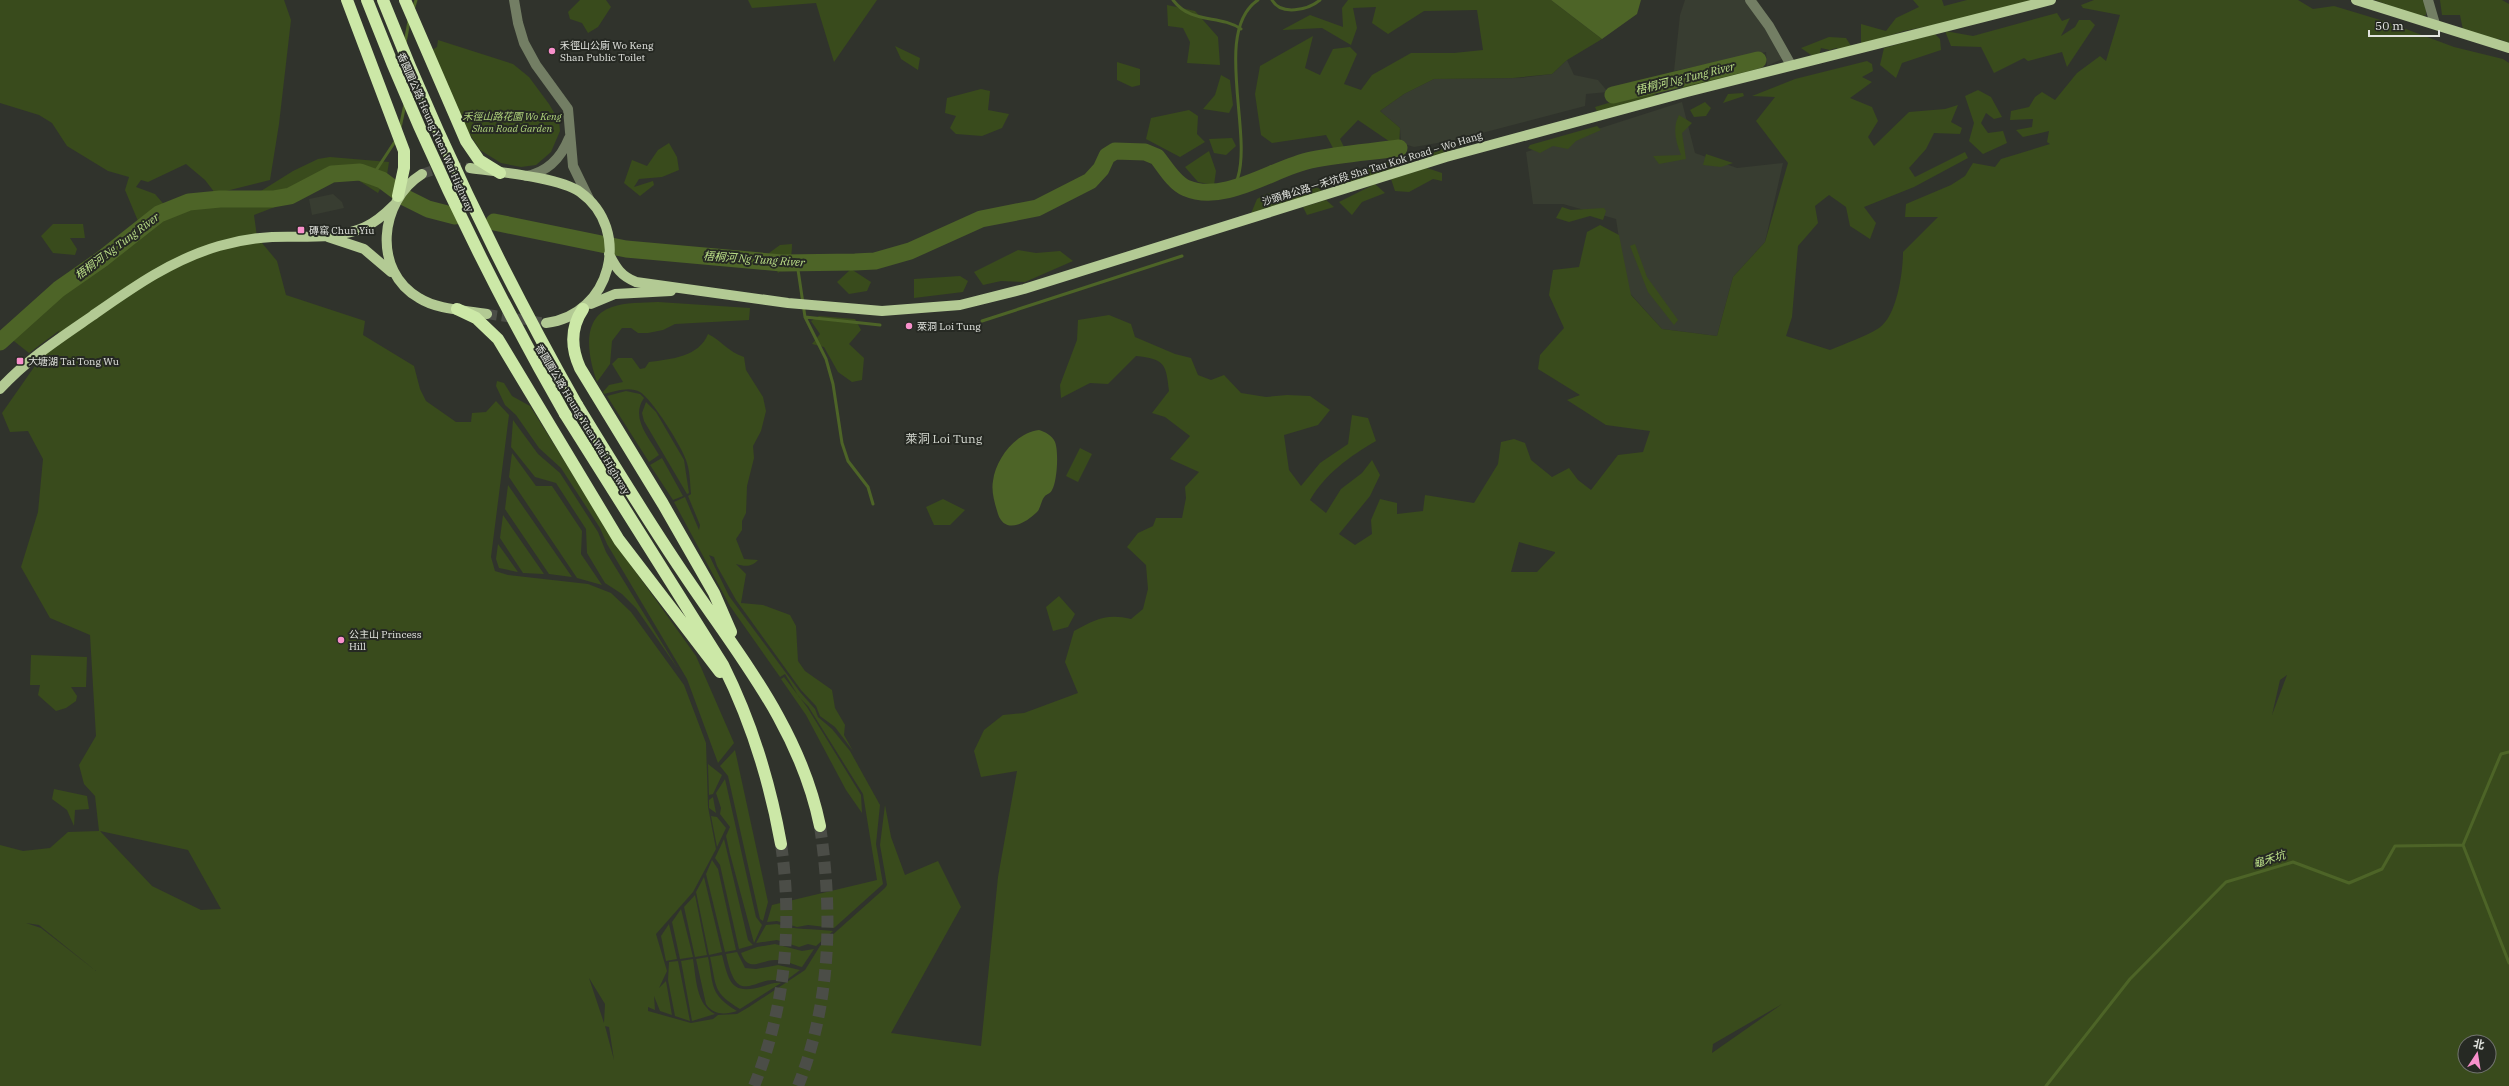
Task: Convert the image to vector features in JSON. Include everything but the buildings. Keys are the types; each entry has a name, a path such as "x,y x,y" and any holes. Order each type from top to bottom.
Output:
{"highway":[{"path":"347,0 401,139 407,179 392,207"},
{"name":"香園圍公路 Heung Yuen Wai Highway","path":"367,0 444,184 487,273 565,414 637,532 705,633 739,699 764,774 782,844"},
{"name":"香園圍公路 Heung Yuen Wai Highway","path":"383,0 460,182 503,271 577,405 662,542 742,657 773,705 797,752 814,798 820,826"},
{"path":"405,0 436,75 470,149 479,160 500,173"},
{"path":"585,307 575,324 572,337 573,350 580,368 714,593 742,657"},
{"path":"458,309 476,318 498,339 619,540 739,699"}],"main road":[{"name":"沙頭角公路－禾坑段 Sha Tau Kok Road – Wo Hang","path":"609,254 617,270 636,282 797,304 894,311 986,300 1446,157 1791,65 2051,0"},
{"path":"2356,0 2509,48"},
{"path":"470,168 569,186 593,204 608,233 609,254 606,270 598,290 585,307"},
{"path":"407,179 422,174"},
{"path":"0,389 30,360 58,339 144,280 182,259 219,246 251,239 324,236 360,230 374,222 392,207"},
{"path":"392,207 387,250 395,276"},
{"path":"324,236 364,249 418,298 433,304 487,314"},
{"name":"沙頭角公路－禾坑段 Sha Tau Kok Road – Wo Hang","path":"546,323 561,320 605,297 623,293 697,290"}],"street":[{"path":"514,0 518,23 524,43 536,65 568,108 573,166 593,204"},
{"path":"1750,0 1769,26 1791,65"},
{"path":"2428,0 2435,24"},
{"path":"520,176 538,173 552,165 560,156 571,133"}],"shaded area":[{"path":"1551,0 1641,0 1637,14 1602,39"},
{"path":"1685,0 1757,0 1791,55 1767,66 1766,52 1674,71 1680,15"},
{"path":"1567,60 1574,75 1598,80 1608,92 1586,94 1585,106 1455,140 1414,147 1401,143 1400,128 1380,111 1404,94 1434,79 1521,78 1552,74"},
{"path":"1682,102 1695,153 1737,168 1783,163 1765,242 1733,277 1717,336 1662,329 1627,290 1616,219 1563,204 1533,204 1526,152"},
{"path":"333,194 342,202 344,208 312,215 309,199"},
{"path":"1039,430 1052,437 1055,442 1057,467 1054,486 1051,492 1044,498 1038,510 1027,520 1016,525 1006,524 1001,520 998,514 994,498 993,485 995,472 1008,448 1015,441 1031,432"}],"green space":[{"path":"0,0 284,0 291,20 279,124 270,180 218,193 261,191 293,171 318,159 330,157 389,162 387,175 378,193 358,180 324,180 311,193 254,215 257,237 277,261 286,295 365,321 363,335 414,366 420,389 426,401 456,422 471,422 472,413 486,412 496,401 509,415 491,557 495,571 508,575 588,584 611,593 631,612 684,685 706,743 708,807 716,849 693,892 656,934 667,971 659,988 666,981 672,1015 660,1011 654,996 655,1010 648,1007 648,1011 691,1023 713,1019 718,1015 737,1014 805,970 820,946 887,885 880,845 885,805 891,837 905,875 938,861 961,907 891,1033 981,1046 998,877 1017,771 981,777 974,751 984,730 1003,715 1024,713 1078,693 1065,662 1074,631 1095,621 1108,617 1122,617 1131,619 1143,609 1148,589 1146,565 1127,547 1138,533 1153,526 1156,518 1182,518 1186,498 1185,487 1199,472 1170,459 1190,436 1165,417 1152,413 1169,391 1165,369 1158,361 1146,357 1136,356 1108,384 1090,383 1061,398 1060,385 1077,340 1078,320 1109,315 1131,324 1135,337 1175,354 1191,358 1198,375 1211,380 1224,375 1241,393 1266,397 1287,395 1310,396 1330,410 1318,425 1284,435 1289,470 1301,486 1320,463 1348,444 1352,415 1368,418 1376,441 1339,466 1323,482 1310,500 1326,513 1341,489 1362,473 1372,460 1380,475 1370,496 1339,534 1355,545 1372,534 1371,520 1380,499 1397,503 1397,514 1423,511 1425,495 1474,503 1498,464 1501,442 1514,439 1525,443 1531,460 1552,477 1569,468 1578,480 1591,490 1618,455 1643,452 1650,431 1606,425 1567,400 1580,395 1538,369 1540,355 1564,328 1549,295 1553,270 1579,267 1587,232 1600,225 1619,235 1631,295 1662,329 1717,336 1733,277 1765,242 1788,163 1756,121 1775,97 1752,96 1795,79 1867,61 1872,64 1873,71 1862,77 1872,82 1850,98 1872,107 1878,121 1868,137 1874,146 1909,112 1945,109 1958,105 1951,122 1962,128 1960,134 1934,133 1926,149 1909,168 1915,177 1965,152 1968,158 1914,187 1864,207 1876,223 1870,239 1850,226 1846,207 1829,195 1815,206 1818,223 1798,246 1792,317 1786,336 1830,350 1862,337 1879,328 1890,314 1898,293 1902,271 1903,252 1938,217 1905,217 1906,204 1951,185 1965,176 1973,163 1995,167 2001,159 2050,144 2047,142 2049,131 2023,137 2016,130 2032,127 2033,119 2010,120 2011,111 2029,107 2035,97 2042,92 2055,100 2077,73 2100,56 2106,61 2120,15 2083,8 2081,5 2094,0 2298,0 2313,9 2334,6 2387,22 2454,47 2503,59 2509,63 2509,1086 0,1086 0,845 23,851 50,848 68,832 99,831 95,796 84,784 79,765 96,736 90,635 50,618 21,567 38,512 43,459 28,431 10,432 2,413 60,330 29,353 5,334 129,242 151,222 138,228 138,221 125,190 129,177 108,171 67,146 52,123 39,115 0,103","holes":["186,164 205,180 215,193 174,202 167,208 155,194 136,187 141,180 148,182","1519,542 1555,552 1537,572 1511,572","2287,675 2272,715 2280,680","100,831 188,850 221,909 201,910 152,886","26,923 39,925 96,971 41,928","589,978 605,1004 604,1023","1782,1004 1712,1053 1713,1044","605,1026 609,1027 614,1060"]},
{"path":"580,0 606,0 611,7 598,27 588,33 582,23 570,19 568,12"},
{"path":"748,0 877,0 834,62 816,3 752,8"},
{"path":"1348,0 1551,0 1602,39 1567,60 1552,74 1513,78 1434,79 1404,94 1380,111 1400,128 1399,148 1358,120 1340,139 1345,149 1339,156 1311,160 1333,148 1326,135 1272,143 1261,135 1255,94 1260,66 1313,36 1305,68 1320,75 1333,49 1350,47 1357,54 1344,84 1361,90 1372,75 1411,53 1454,53 1483,50 1477,10 1424,11 1388,34 1372,23 1376,7 1353,8 1357,28 1351,45 1322,28 1282,30 1310,15 1343,27 1342,8"},
{"path":"1913,0 1942,0 1944,6 1967,0 2056,0 1904,31 1861,45 1861,24 1886,31 1896,18 1919,7"},
{"path":"2375,0 2426,0 2426,15 2407,21 2398,9"},
{"path":"2440,0 2502,0 2509,4 2509,43 2499,39 2478,42 2463,30 2460,15 2442,15"},
{"path":"1167,5 1195,11 1218,37 1220,65 1187,63 1190,42 1183,28 1168,26"},
{"path":"2057,13 2062,21 2070,18 2061,36 2075,27 2079,20 2090,20 2095,25 2067,67 2062,52 2028,61 2024,58 1994,73 1981,47 1951,46 1945,31 1973,36"},
{"path":"1935,34 1940,39 1941,50 1902,63 1896,78 1880,65 1884,48"},
{"path":"1829,37 1846,38 1851,46 1841,50 1836,48 1830,50 1821,48 1819,56 1814,57 1801,48"},
{"name":"禾徑山路花園 Wo Keng Shan Road Garden","path":"438,40 513,64 529,77 549,104 559,121 560,131 551,152 536,165 521,167 501,163 480,150 466,128 432,50 437,47"},
{"path":"895,46 920,58 918,70 901,59"},
{"path":"1761,57 1765,63 1754,71 1684,88 1663,85 1662,79 1678,83 1728,70 1738,62"},
{"path":"1117,62 1140,69 1140,85 1132,87 1117,80"},
{"path":"1221,75 1230,80 1233,105 1229,113 1203,109 1215,95"},
{"path":"981,89 990,91 988,110 1009,114 1002,128 982,136 956,134 950,128 956,116 945,113 947,98"},
{"path":"1978,90 1991,97 2002,117 1994,119 1986,113 1981,123 1988,133 2003,131 2007,143 1983,154 1969,141 1974,123 1965,96"},
{"path":"1645,92 1660,96 1598,114 1595,107"},
{"path":"1743,93 1744,96 1723,103 1728,94"},
{"path":"1705,102 1711,108 1706,116 1694,117 1690,110"},
{"path":"1189,110 1198,116 1197,134 1205,142 1180,157 1146,139 1151,118"},
{"path":"1679,115 1692,123 1682,133 1686,159 1659,164 1653,156 1681,155 1676,140 1675,130"},
{"path":"1597,126 1601,130 1576,141 1568,149 1553,146 1540,153 1528,148 1530,145"},
{"path":"1232,138 1236,146 1226,155 1214,153 1209,139"},
{"path":"669,143 677,157 679,170 662,177 639,179 634,187 653,181 654,185 640,196 624,183 632,160 647,166 658,150"},
{"path":"1448,147 1451,151 1430,160 1429,154"},
{"path":"1209,151 1216,171 1214,185 1198,182 1185,167"},
{"path":"1706,154 1733,163 1721,167 1703,165"},
{"path":"1388,162 1394,162 1399,175 1343,186 1332,184 1349,175"},
{"path":"1427,168 1442,173 1442,181 1433,179 1409,192 1395,191 1391,179"},
{"path":"1375,184 1385,193 1362,202 1352,215 1339,202"},
{"path":"1315,186 1324,192 1250,216 1257,199 1266,194"},
{"path":"1326,200 1334,207 1307,215 1303,207"},
{"path":"1562,207 1571,210 1604,208 1606,211 1603,220 1590,216 1569,222 1556,218"},
{"path":"53,224 83,224 85,238 70,238 77,249 75,255 53,253 41,236"},
{"path":"792,244 790,261 778,273 769,253 780,245"},
{"path":"1635,244 1647,277 1678,320 1674,325 1648,292 1630,246"},
{"path":"1018,250 1036,253 1060,251 1073,261 1025,282 1001,281 983,285 974,272"},
{"path":"851,269 871,282 867,291 849,294 837,282"},
{"path":"960,276 968,281 963,292 914,298 914,279"},
{"path":"658,302 750,308 749,320 675,324 663,330 648,333 638,333 631,328 622,328 612,341 610,364 597,382 591,362 589,340 595,320 602,312 617,305"},
{"path":"819,316 855,319 861,330 849,344 864,358 862,380 852,382 838,372 824,347 812,344 820,334 811,321"},
{"path":"708,334 738,355 744,357 746,370 763,397 766,411 761,431 753,446 754,458 747,486 746,513 742,521 742,530 736,539 744,559 758,560 753,564 745,566 736,564 746,574 741,603 763,605 790,615 796,626 798,661 805,671 832,690 835,708 845,725 844,735 853,751 835,727 820,716 816,706 801,690 736,600 717,566 714,557 709,555 729,596 800,692 815,709 818,717 832,729 850,751 880,805 876,844 883,884 834,928 808,925 797,927 777,921 767,922 772,905 877,880 863,794 808,706 799,697 785,674 780,677 730,606 674,502 685,497 699,530 700,525 688,496 691,494 690,477 687,464 679,445 666,424 652,404 640,392 627,389 604,394 603,392 609,385 623,382 612,364 618,358 632,358 640,369 645,368 649,362 675,358 691,352 704,342"},
{"path":"497,381 504,383 512,396 530,406 620,550 696,656 734,743 718,763 687,679 607,544 600,528 561,468 539,448 516,415 505,405 496,386"},
{"path":"626,391 640,394 644,398 640,405 640,420 642,427 659,455 649,462 607,396"},
{"path":"646,402 656,412 684,460 689,493 687,494 644,421 642,413"},
{"path":"513,420 538,454 560,473 598,532 606,552 678,669 636,608 622,594 605,583 587,553 586,529 556,483 535,477 511,447"},
{"path":"1080,448 1092,454 1078,482 1066,476"},
{"path":"512,453 536,486 552,486 582,531 581,554 602,585 577,578 509,477"},
{"path":"662,458 683,496 673,500 650,465"},
{"path":"508,485 572,577 549,574 505,509"},
{"path":"943,499 965,510 950,525 934,525 926,507"},
{"path":"503,515 544,574 523,573 500,538"},
{"path":"498,544 518,572 499,568 496,559"},
{"path":"1059,596 1075,614 1068,627 1053,631 1046,607"},
{"path":"31,655 87,657 86,687 71,687 77,696 76,701 66,708 56,711 38,695 40,685 30,685"},
{"path":"784,677 807,707 861,795 862,813 846,790 806,715 781,679"},
{"path":"735,750 768,902 763,921 760,919 728,776 720,766"},
{"path":"708,764 722,775 713,794 709,795"},
{"path":"725,779 756,917 762,925 754,943 726,836 730,827 720,814 721,808 716,793"},
{"path":"54,789 87,796 89,809 75,810 74,826 67,810 52,799"},
{"path":"713,797 716,813 709,808 709,800"},
{"path":"711,816 717,817 726,828 717,847"},
{"path":"724,839 748,940 753,945 739,949 720,865 715,858"},
{"path":"712,860 718,869 736,950 725,952 706,874"},
{"path":"704,877 722,952 709,955 696,892"},
{"path":"695,895 707,955 695,957 684,907"},
{"path":"681,909 693,957 680,959 672,922"},
{"path":"669,924 677,959 666,961 661,936"},
{"path":"777,924 798,928 833,931 816,946 808,944 799,947 777,940 756,943 766,925"},
{"path":"775,944 802,951 814,949 802,967 780,960 771,960 752,964 748,963 744,959 741,953 757,947"},
{"path":"737,952 745,968 756,969 778,965 800,970 784,982 774,980 764,981 749,986 742,986 736,982 731,972 726,954"},
{"path":"722,955 727,973 733,984 738,988 753,989 772,983 781,983 740,1009 724,998 715,982 710,957"},
{"path":"708,957 712,982 717,994 728,1005 737,1011 720,1013 712,1010 706,1004 696,959"},
{"path":"693,959 696,982 700,997 709,1010 715,1014 692,1021 681,961"},
{"path":"678,961 690,1021 675,1016 668,980 669,962"}],"waterway":[{"path":"413,10 416,0"},
{"path":"1173,0 1180,8 1189,13 1233,24 1241,29"},
{"path":"1230,189 1238,177 1241,157 1241,134 1236,82 1238,34 1245,14 1258,0"},
{"path":"1272,0 1276,5 1288,10 1302,9 1315,4 1320,0"},
{"path":"405,43 409,21"},
{"name":"梧桐河 Ng Tung River","path":"1613,95 1758,60"},
{"path":"402,74 404,62"},
{"path":"400,128 405,104"},
{"path":"373,175 396,140"},
{"name":"梧桐河 Ng Tung River","path":"494,222 626,249 782,263 875,261 910,251 981,219 1037,208 1090,181 1101,169 1107,156 1115,151 1145,152 1157,157 1170,174 1182,186 1201,192 1217,192 1250,183 1311,160 1399,148"},
{"name":"梧桐河 Ng Tung River","path":"0,342 59,289 102,259 159,214 189,202 220,199 273,199 290,196 332,174 360,172 382,180 406,198 428,209 455,216"},
{"path":"982,321 1182,256"},
{"path":"797,263 805,317 826,359 833,384 842,443 848,461 868,487 873,504"},
{"path":"805,317 880,325"},
{"name":"龜禾坑","path":"2046,1086 2130,979 2226,882 2293,862 2349,883 2382,869 2395,846 2463,845 2501,754 2509,752"},
{"path":"2463,845 2509,963"}],"tunnel":[{"path":"422,174 443,167 470,168"},
{"path":"487,314 546,323"},
{"path":"798,1086 809,1055 817,1023 823,990 826,958 827,892 820,826"},
{"path":"754,1086 765,1057 773,1027 784,967 786,906 785,875 781,844"}],"place":[{"name":"禾徑山公廁 Wo Keng Shan Public Toilet","path":"552,51"},
{"name":"磚窰 Chun Yiu","path":"301,230"},
{"name":"萊洞 Loi Tung","path":"909,326"},
{"name":"大塘湖 Tai Tong Wu","path":"20,361"},
{"name":"公主山 Princess Hill","path":"341,640"}],"district":[{"name":"萊洞 Loi Tung","path":"944,439"}]}
